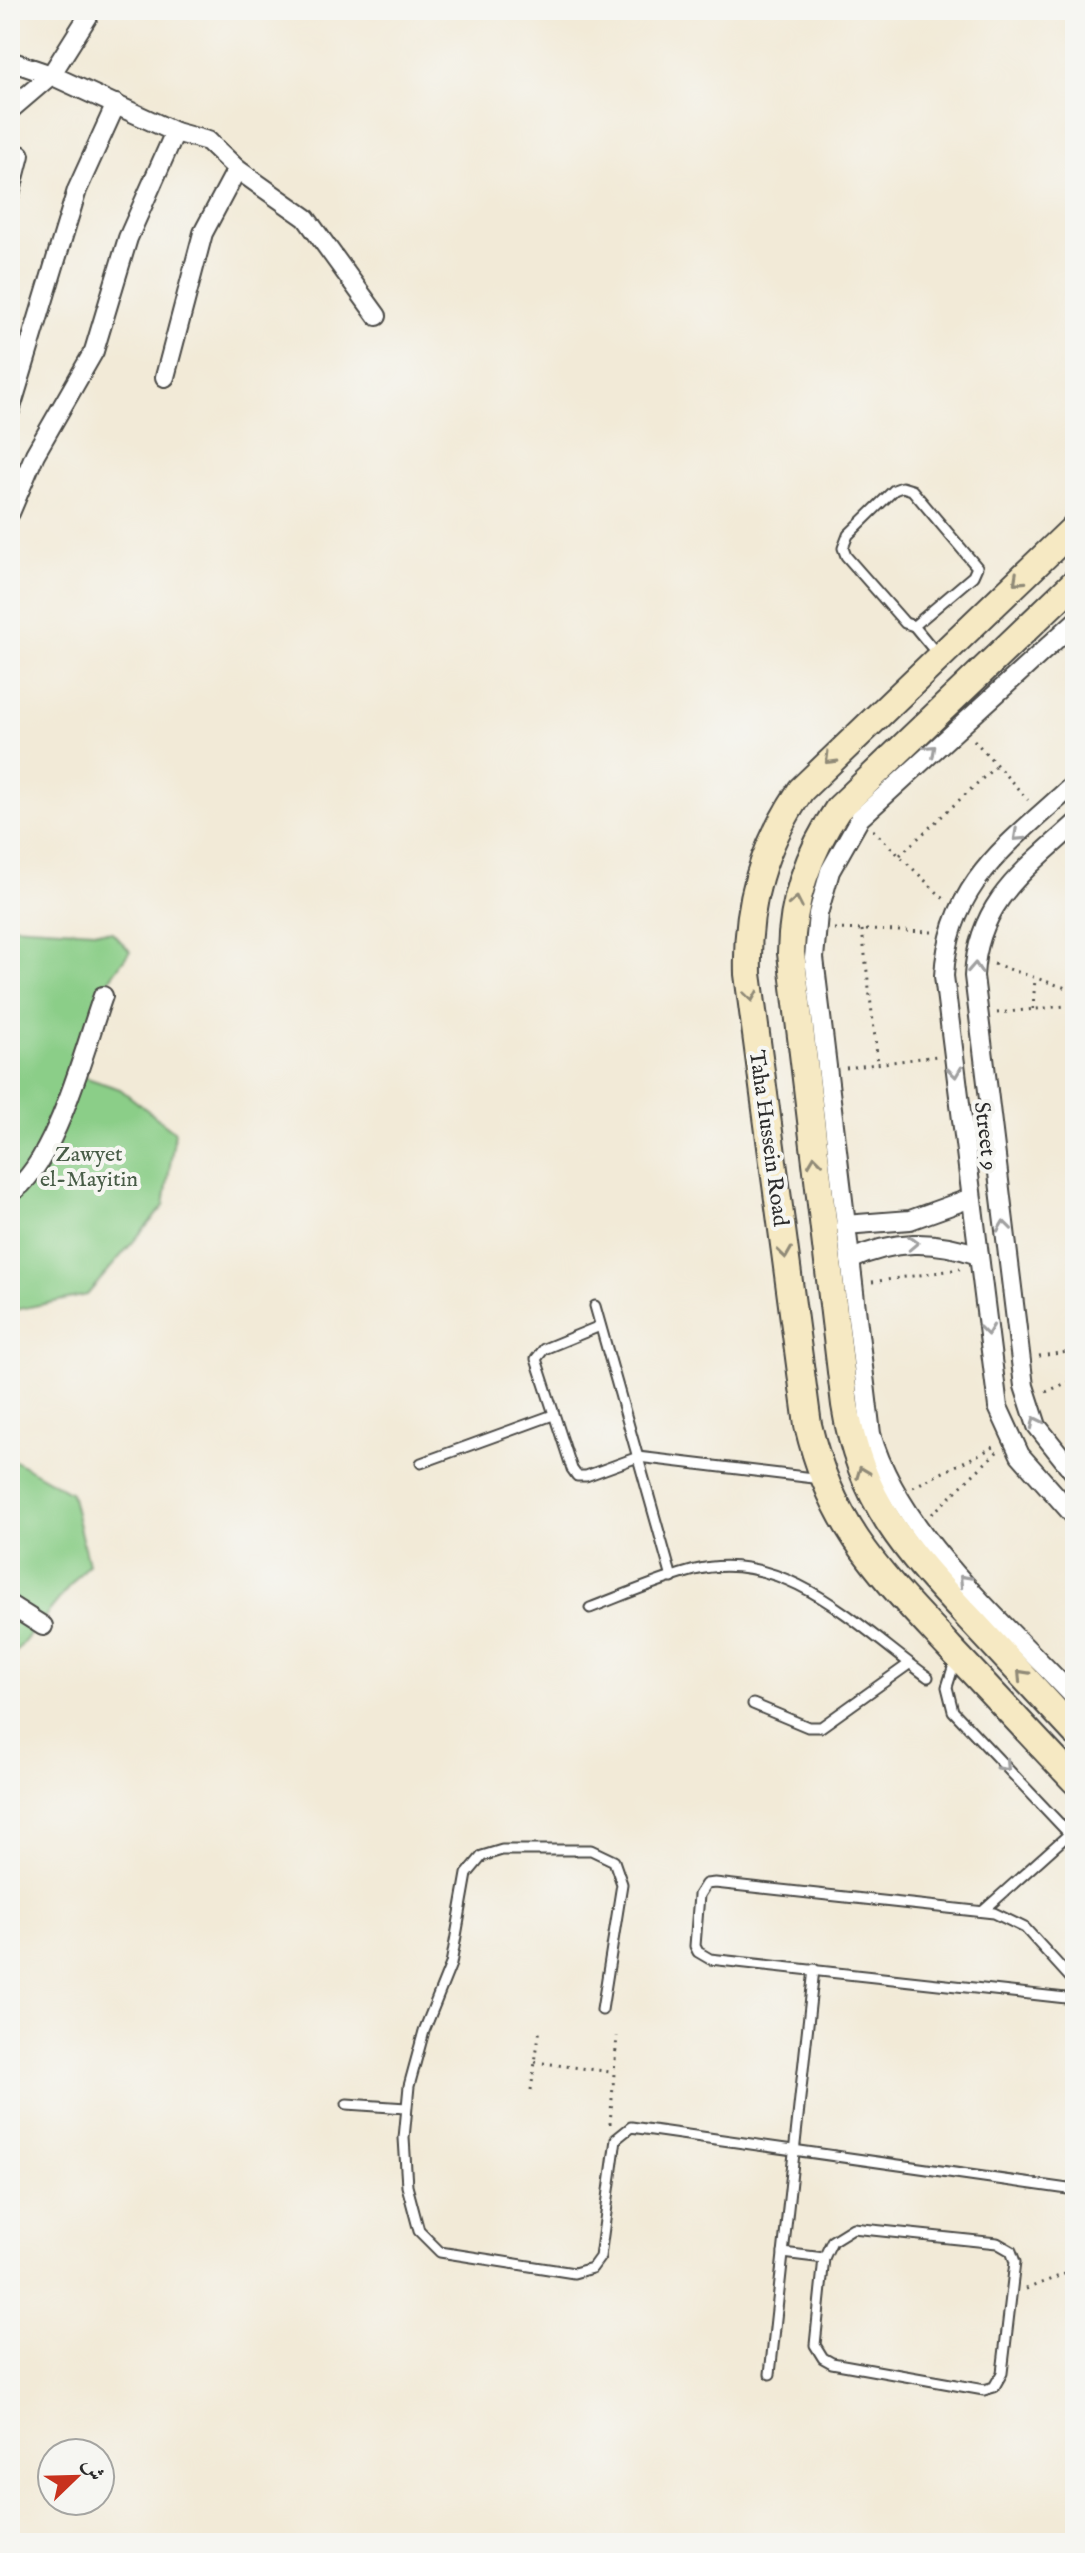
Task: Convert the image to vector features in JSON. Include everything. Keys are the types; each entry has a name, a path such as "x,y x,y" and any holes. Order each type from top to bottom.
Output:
{"main road":[{"name":"Taha Hussein Road","path":"1075,527 938,655 801,790 779,822 763,858 752,895 747,934 748,974 808,1425 822,1479 839,1514 875,1568 1075,1781"},
{"name":"Taha Hussein Road","path":"1075,582 853,792 826,827 803,877 792,931 792,975 837,1216 848,1337 852,1445 866,1484 885,1520 909,1553 1075,1732"},
{"path":"988,609 1016,637"}],"street":[{"path":"10,110 51,75 92,10"},
{"path":"10,61 51,75 175,132 208,141 237,169 306,218 377,316"},
{"path":"10,411 77,190 116,104"},
{"path":"10,513 35,454 94,351 128,238 175,132"},
{"path":"10,194 20,155"},
{"path":"165,377 203,233 237,169"},
{"path":"1075,622 860,818 830,871 816,928 815,981 827,1070 837,1216 850,1260 853,1285 848,1337 871,1434 895,1495 917,1528 1075,1698"},
{"name":"Street 9","path":"1075,783 980,875 957,911 950,932 944,976 994,1390 1010,1439 1030,1469 1075,1517"},
{"name":"Street 9","path":"1075,824 1016,878 998,901 984,922 975,958 978,1015 1027,1399 1044,1438 1075,1474"},
{"path":"10,1193 23,1186 53,1138 103,996"},
{"path":"960,1112 990,1108"},
{"path":"837,1216 910,1220 971,1198"},
{"path":"850,1260 885,1246 923,1242 978,1261"},
{"path":"10,1605 43,1626"}],"lane":[{"path":"914,626 973,576 977,567 912,490 902,487 894,490 848,535 843,548 846,556 905,623 914,626 938,655"},
{"path":"595,1306 672,1578"},
{"path":"600,1326 537,1354 536,1366 577,1476 586,1476 638,1457 822,1479"},
{"path":"421,1463 553,1415"},
{"path":"590,1608 694,1570 739,1566 784,1577 804,1587 928,1677"},
{"path":"957,1655 947,1687 953,1711 1072,1837 983,1911"},
{"path":"753,1704 808,1727 821,1727 909,1664"},
{"path":"602,2010 622,1884 614,1861 591,1850 488,1852 475,1861 467,1874 451,1964 415,2058 406,2108 405,2162 414,2221 426,2241 448,2255 574,2273 592,2268 600,2257 616,2139 622,2130 637,2127 1075,2190"},
{"path":"1075,1983 1025,1928 1005,1916 983,1911 715,1883 703,1887 694,1939 704,1957 1075,1999"},
{"path":"770,2374 814,1969"},
{"path":"347,2104 406,2108"},
{"path":"853,2228 1003,2244 1011,2251 1015,2262 1001,2378 989,2389 832,2363 823,2358 815,2345 824,2258 832,2241 853,2228"},
{"path":"783,2253 824,2258"}],"path":[{"path":"960,724 1042,814"},
{"path":"899,856 997,765"},
{"path":"860,818 957,911"},
{"path":"816,928 950,932"},
{"path":"862,930 878,1063"},
{"path":"975,958 1075,991"},
{"path":"1033,1009 1035,978"},
{"path":"978,1015 1075,1005"},
{"path":"827,1070 953,1053"},
{"path":"853,1285 978,1261"},
{"path":"1021,1359 1075,1351"},
{"path":"1068,1352 1075,1373"},
{"path":"1027,1399 1075,1379"},
{"path":"895,1495 1010,1439"},
{"path":"917,1528 1010,1439"},
{"path":"531,2090 540,2028"},
{"path":"616,2139 608,2112 617,2036"},
{"path":"535,2062 612,2073"},
{"path":"1011,2295 1075,2270"}],"green space":[{"name":"Zawyet el-Mayitin","path":"10,926 112,932 130,951 102,989 78,1075 120,1089 175,1132 164,1206 87,1295 15,1310 10,1315"},
{"path":"10,1458 71,1493 88,1564 10,1659"}]}
